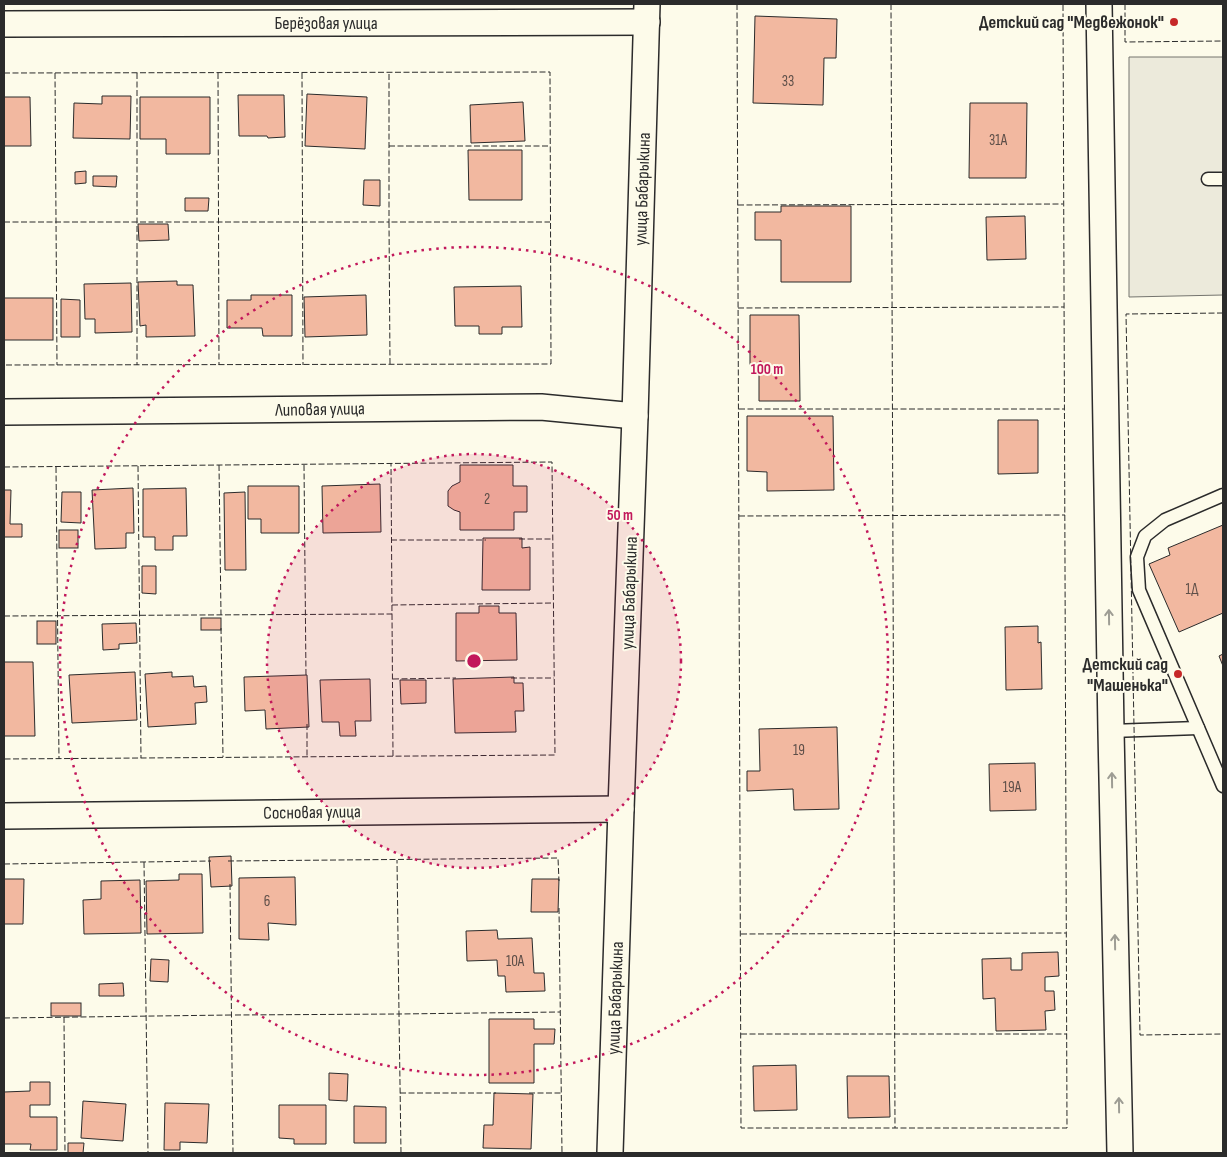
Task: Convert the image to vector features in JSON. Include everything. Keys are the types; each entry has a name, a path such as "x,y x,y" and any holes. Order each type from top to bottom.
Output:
{"street":[{"path":"1100,4 1111,731 1120,1153"},
{"name":"Берёзовая улица","path":"4,24 647,13"},
{"name":"улица Бабарыкина","path":"610,1153 647,13"},
{"name":"Липовая улица","path":"4,412 541,407 635,416"},
{"name":"Сосновая улица","path":"4,816 621,809"}],"lane":[{"path":"1208,179 1223,179"},
{"path":"1223,495 1164,520 1145,536 1137,557 1138,590 1223,786"},
{"path":"1111,731 1198,728"}],"shaded area":[{"path":"1129,57 1223,57 1223,295 1129,297"}],"building":[{"path":"755,16 837,19 836,58 824,58 823,105 753,103"},
{"path":"307,94 367,97 365,149 305,146"},
{"path":"238,95 284,95 285,137 239,136"},
{"path":"102,96 131,96 130,139 73,138 74,103 102,104"},
{"path":"4,97 30,97 31,146 4,146"},
{"path":"140,97 210,97 210,154 166,154 166,139 140,139"},
{"path":"523,102 525,141 471,143 470,105"},
{"path":"970,103 1027,103 1026,178 969,178"},
{"path":"468,150 522,150 522,200 469,200"},
{"path":"86,171 86,183 75,184 75,172"},
{"path":"93,176 117,176 116,187 93,186"},
{"path":"364,180 380,180 380,206 363,205"},
{"path":"185,198 209,198 208,211 185,211"},
{"path":"781,206 851,206 851,282 781,282 781,240 755,240 755,212 781,212"},
{"path":"1025,216 1026,259 987,260 986,217"},
{"path":"138,224 168,224 169,240 139,241"},
{"path":"177,281 177,285 193,285 195,336 146,337 146,325 140,326 138,282"},
{"path":"131,283 132,332 95,333 95,319 85,319 84,284"},
{"path":"521,286 522,327 502,327 502,334 479,334 479,326 455,326 454,287"},
{"path":"251,295 292,295 292,336 263,336 262,328 227,328 227,300 251,300"},
{"path":"366,295 367,335 305,337 304,297"},
{"path":"4,298 53,298 53,340 4,340"},
{"path":"61,299 80,300 80,337 61,337"},
{"path":"750,315 799,315 800,401 759,401 759,365 750,365"},
{"path":"747,416 833,416 834,490 767,491 767,472 747,471"},
{"path":"998,420 1038,420 1038,473 998,474"},
{"path":"460,465 513,465 513,486 527,486 527,512 514,512 514,530 460,530 460,512 448,506 448,491 452,486 460,482"},
{"path":"380,484 381,532 323,533 322,486"},
{"path":"248,486 299,486 299,533 261,533 261,519 248,519"},
{"path":"133,488 134,533 126,533 126,548 95,549 92,490"},
{"path":"186,488 187,536 173,536 173,550 155,550 155,537 143,537 143,489"},
{"path":"4,490 11,490 10,524 22,524 22,537 4,537"},
{"path":"62,492 81,492 81,523 61,522"},
{"path":"245,492 246,570 225,570 224,493"},
{"path":"1223,525 1223,613 1179,632 1149,564 1170,555 1168,548"},
{"path":"59,530 78,530 78,548 59,548"},
{"path":"483,538 522,538 522,548 530,547 530,590 482,590"},
{"path":"142,566 156,566 156,594 142,593"},
{"path":"479,606 499,606 499,613 516,613 517,660 456,661 456,613 479,613"},
{"path":"201,618 221,618 221,630 201,630"},
{"path":"37,621 56,621 56,644 37,644"},
{"path":"136,623 137,643 119,644 119,649 103,650 102,624"},
{"path":"1038,626 1038,643 1041,642 1042,689 1006,690 1005,627"},
{"path":"1223,654 1223,666 1219,656"},
{"path":"4,662 33,662 35,736 4,736"},
{"path":"135,672 137,720 72,723 69,675"},
{"path":"172,672 172,677 193,676 194,687 206,686 207,702 195,703 196,724 148,727 145,674"},
{"path":"307,675 309,727 266,729 265,710 245,711 244,677"},
{"path":"514,677 514,683 523,683 524,711 515,711 516,732 455,733 453,679"},
{"path":"370,679 371,721 355,721 356,736 340,736 339,722 322,722 320,680"},
{"path":"400,680 426,680 426,703 401,704"},
{"path":"837,727 839,809 794,810 793,789 747,791 747,771 760,771 759,729"},
{"path":"1035,763 1036,810 990,811 989,764"},
{"path":"231,856 232,886 211,887 209,857"},
{"path":"179,874 202,874 203,933 147,934 146,881 179,880"},
{"path":"295,877 296,925 268,923 269,940 239,939 239,878"},
{"path":"4,879 24,879 23,924 4,924"},
{"path":"532,879 559,879 558,912 531,912"},
{"path":"140,880 141,933 84,934 83,900 101,899 101,881"},
{"path":"497,930 498,939 532,938 534,973 544,973 545,991 506,992 505,976 498,976 497,960 467,961 466,931"},
{"path":"1058,952 1059,976 1045,977 1045,991 1054,991 1055,1010 1045,1011 1046,1030 996,1031 995,998 983,999 982,959 1011,958 1011,970 1022,970 1022,953"},
{"path":"151,959 169,960 168,982 150,981"},
{"path":"123,983 124,996 99,996 99,984"},
{"path":"51,1003 81,1003 81,1016 51,1016"},
{"path":"489,1019 534,1019 534,1029 555,1029 554,1044 534,1044 534,1083 489,1083"},
{"path":"796,1065 797,1110 754,1111 753,1066"},
{"path":"329,1073 348,1074 347,1101 329,1100"},
{"path":"847,1076 889,1076 890,1117 848,1118"},
{"path":"30,1082 50,1082 50,1105 30,1105 30,1117 57,1117 57,1150 30,1150 31,1144 4,1144 4,1092 30,1091"},
{"path":"494,1093 533,1094 531,1149 483,1148 484,1125 493,1125"},
{"path":"83,1101 126,1104 123,1141 81,1138"},
{"path":"165,1103 209,1104 207,1143 180,1142 180,1150 164,1150"},
{"path":"279,1105 326,1105 326,1144 294,1144 294,1139 279,1138"},
{"path":"354,1106 386,1107 386,1143 354,1143"},
{"path":"68,1143 84,1143 83,1153 68,1153"}],"fence":[{"path":"737,4 741,1128 1067,1128 1063,4"},
{"path":"891,4 895,1128"},
{"path":"1125,4 1125,42 1223,41"},
{"path":"4,222 389,222 389,72"},
{"path":"4,73 550,72 551,364 4,365"},
{"path":"55,73 57,365"},
{"path":"137,73 137,365"},
{"path":"218,73 219,365"},
{"path":"302,73 303,365"},
{"path":"389,146 550,146"},
{"path":"738,205 1063,204"},
{"path":"390,364 389,222 550,222"},
{"path":"738,308 1064,307"},
{"path":"1223,313 1126,314 1140,1035 1223,1034"},
{"path":"739,409 1064,409"},
{"path":"4,467 552,462 555,755 4,759"},
{"path":"4,616 392,614 391,464"},
{"path":"219,465 221,615"},
{"path":"304,465 306,677"},
{"path":"138,466 141,758"},
{"path":"56,467 59,759"},
{"path":"739,516 1065,515"},
{"path":"519,539 552,539"},
{"path":"391,540 486,540"},
{"path":"392,605 553,603"},
{"path":"392,614 393,756"},
{"path":"221,628 223,757"},
{"path":"393,679 456,678"},
{"path":"511,678 554,678"},
{"path":"307,724 307,757"},
{"path":"228,861 558,858 559,881"},
{"path":"235,1015 399,1014 397,860"},
{"path":"4,864 211,861"},
{"path":"144,862 148,1153"},
{"path":"230,884 233,1153"},
{"path":"559,908 562,1153"},
{"path":"741,934 1066,933"},
{"path":"401,1153 399,1014 560,1012"},
{"path":"4,1018 231,1015"},
{"path":"64,1017 65,1153"},
{"path":"741,1034 1067,1034"},
{"path":"400,1093 496,1093"},
{"path":"529,1093 561,1093"}],"place":[{"name":"Детский сад \"Медвежонок\"","path":"1174,22"},
{"name":"Детский сад \"Машенька\"","path":"1178,674"}]}
